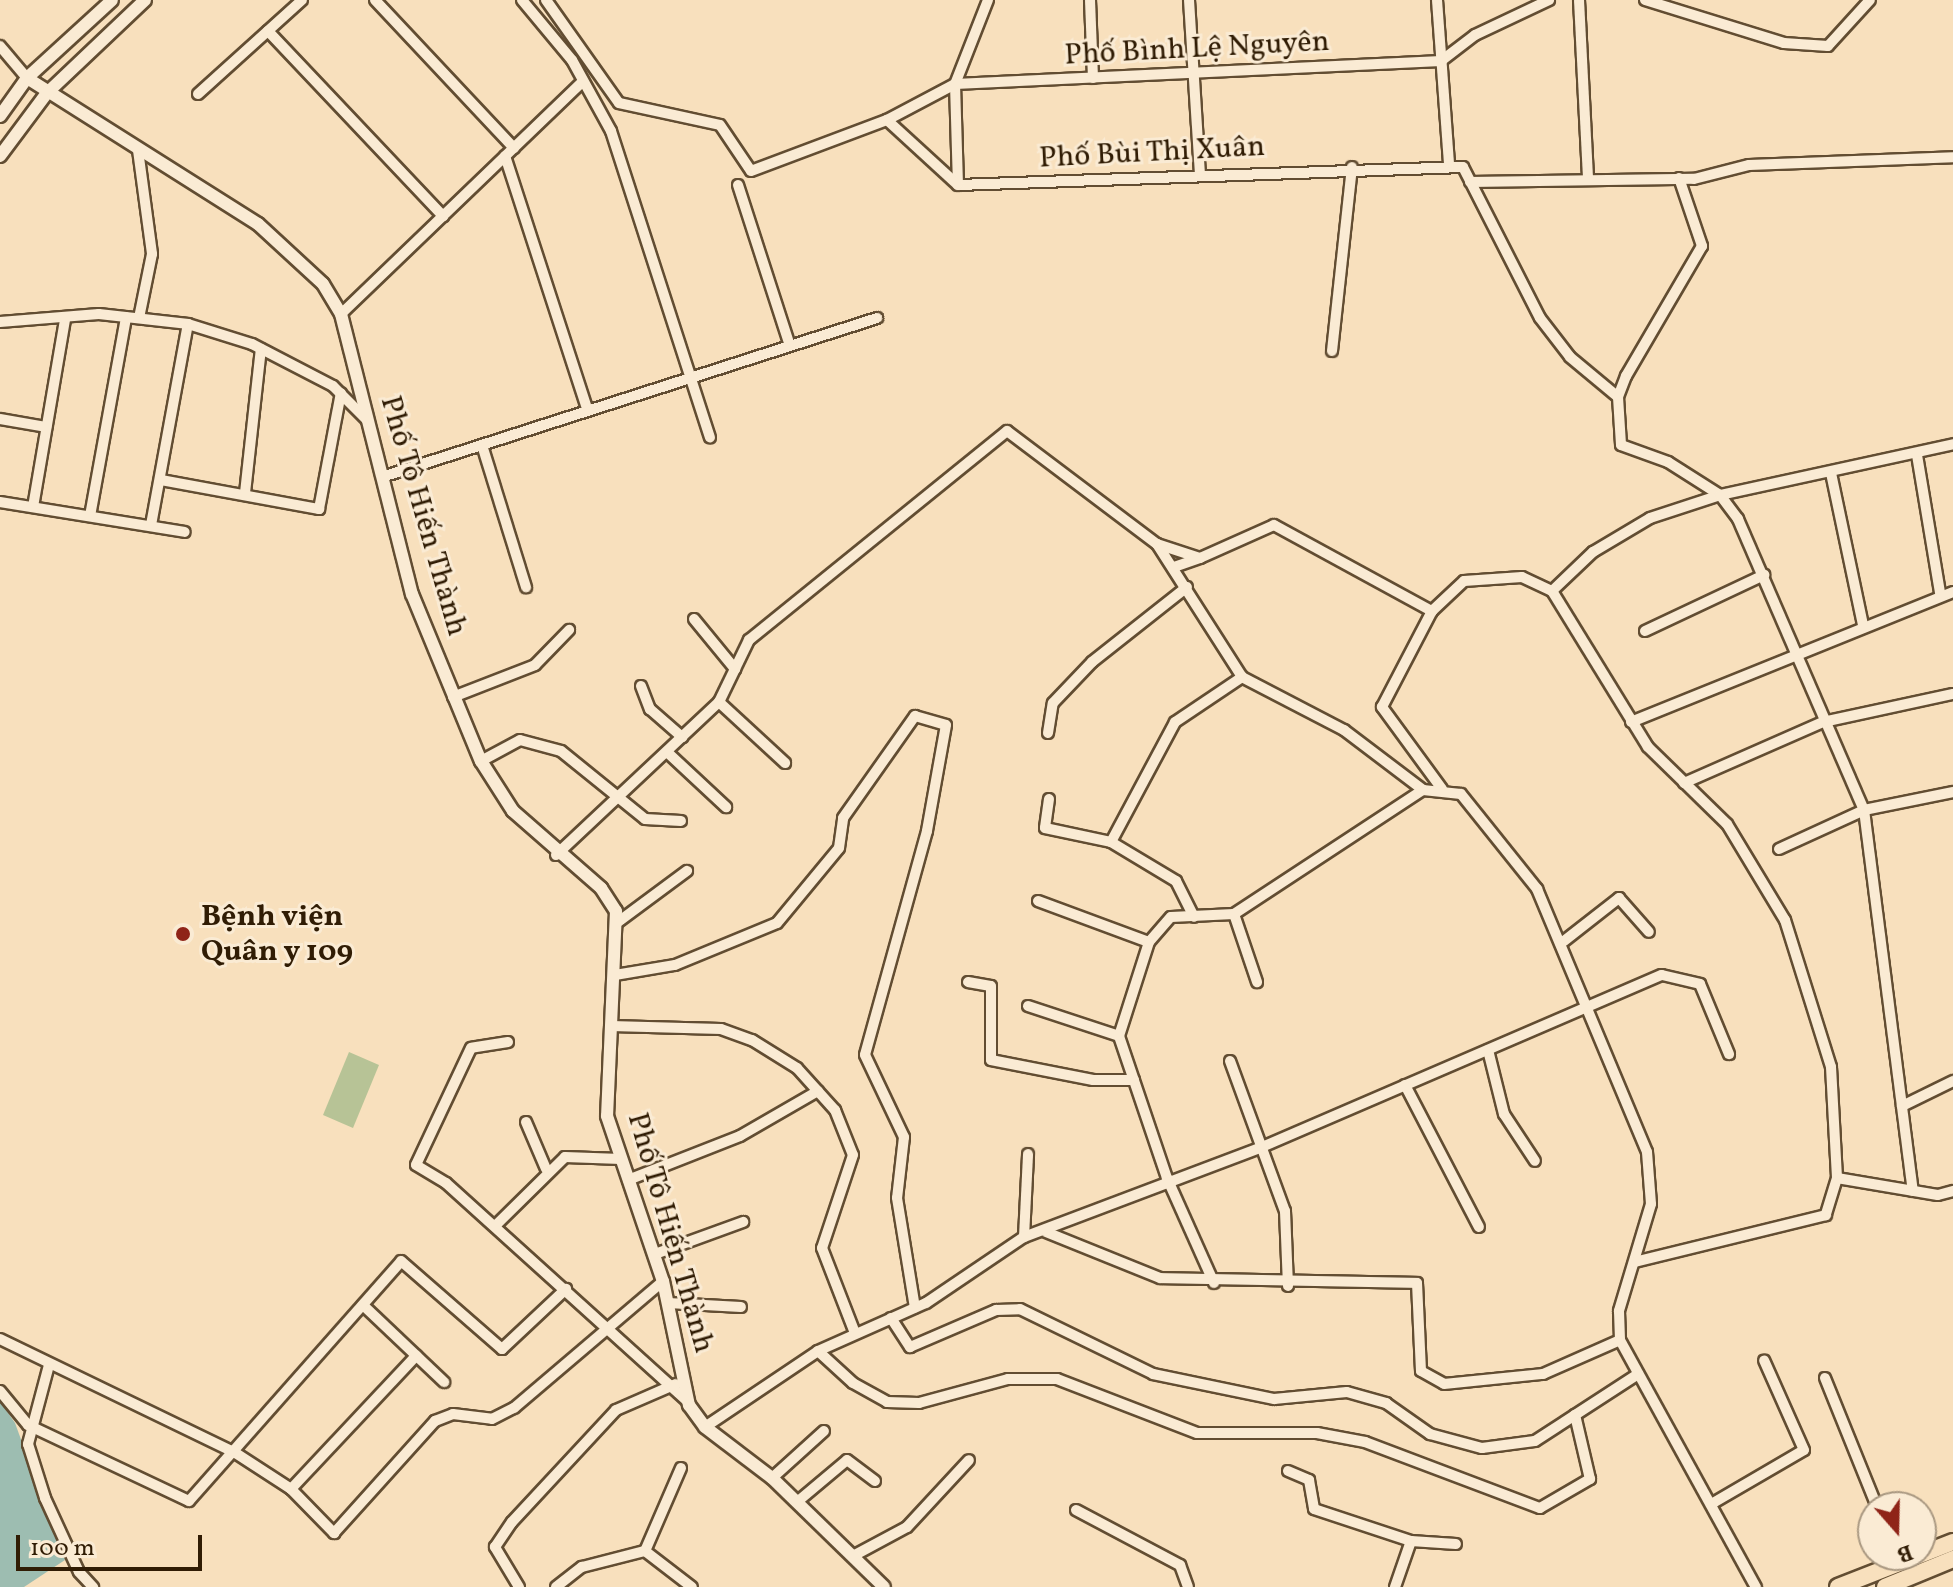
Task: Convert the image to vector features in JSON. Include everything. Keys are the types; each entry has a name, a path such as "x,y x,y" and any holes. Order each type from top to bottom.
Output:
{"main road":[{"path":"1885,1587 1953,1559"},
{"path":"1838,1587 1873,1571"}],"street":[{"path":"0,116 27,78 112,0"},
{"path":"0,156 47,93 145,0"},
{"path":"198,94 302,0"},
{"path":"375,0 509,152 588,411"},
{"path":"522,0 572,60 580,84 611,131 710,437"},
{"path":"546,0 619,103 720,125 751,171 887,120 955,84"},
{"path":"958,185 955,84 988,0"},
{"path":"1090,0 1093,78"},
{"path":"1189,0 1200,175"},
{"path":"1437,0 1449,163 1463,167 1540,318 1570,357 1618,397"},
{"path":"1441,61 1475,35 1549,0"},
{"path":"1579,0 1588,177"},
{"path":"1645,0 1784,43 1828,46 1870,0"},
{"path":"268,31 443,216"},
{"name":"Phố Tô Hiến Thành","path":"0,46 27,78 47,93 258,224 323,284 341,314 367,420 385,476 412,594 481,761 513,811 556,855 601,888 618,922 607,1116 663,1281 689,1405 705,1427 772,1478 884,1587"},
{"name":"Phố Bình Lệ Nguyên","path":"955,84 1441,61"},
{"path":"341,314 580,84"},
{"path":"887,120 958,185"},
{"path":"138,150 152,254 139,318"},
{"path":"1470,182 1588,177 1679,178 1727,175 1749,165 1953,157"},
{"name":"Phố Bùi Thị Xuân","path":"958,185 1449,163"},
{"path":"1332,351 1352,167"},
{"path":"1679,178 1702,246 1653,321 1618,397 1621,445 1668,462 1720,495 1764,575 1800,652 1823,722 1864,810 1913,1191"},
{"path":"738,185 790,346"},
{"path":"90,516 126,317"},
{"path":"0,322 126,317 188,324 261,349 341,393 367,420"},
{"path":"385,476 877,318"},
{"path":"33,507 65,319"},
{"path":"151,525 188,324"},
{"path":"245,493 261,349"},
{"path":"161,480 245,493 312,510 325,505 341,393"},
{"path":"0,419 46,427"},
{"path":"556,855 719,702 749,640 1007,431 1157,544 1242,677 1344,730 1423,790"},
{"path":"1552,591 1593,552 1650,518 1720,495 1917,455 1953,444"},
{"path":"482,445 526,587"},
{"path":"1917,455 1940,593"},
{"path":"1831,473 1863,625"},
{"path":"0,502 185,532"},
{"path":"1174,567 1274,525 1432,611"},
{"path":"1157,544 1200,558"},
{"path":"1645,631 1764,575"},
{"path":"1442,789 1382,707 1432,611 1464,581 1522,577 1552,591 1631,722 1684,783 1727,824 1785,920 1831,1067 1837,1178 1826,1215 1635,1262"},
{"path":"1048,733 1053,703 1092,662 1187,587"},
{"path":"1631,722 1940,593 1953,592"},
{"path":"694,619 735,669"},
{"path":"453,697 535,665 569,630"},
{"path":"1111,842 1175,722 1242,677"},
{"path":"641,686 650,709 682,737"},
{"path":"1684,783 1823,722 1953,694"},
{"path":"719,702 785,763"},
{"path":"615,975 675,965 777,923 839,848 843,818 915,716 946,725 927,831 865,1055 904,1137 897,1198 915,1308"},
{"path":"481,761 520,740 561,751 615,801 645,819 681,821"},
{"path":"667,752 726,807"},
{"path":"1214,1283 1167,1178 1119,1036 1149,942 1171,917 1234,914 1423,790 1442,789 1461,794 1484,814 1564,941 1647,1152 1651,1204 1619,1311 1620,1340 1713,1503 1756,1587"},
{"path":"1779,849 1864,810 1953,792"},
{"path":"1049,799 1045,828 1111,842 1176,881 1194,917"},
{"path":"618,922 687,871"},
{"path":"1564,941 1619,898 1649,932"},
{"path":"1038,901 1149,942"},
{"path":"1234,914 1257,982"},
{"path":"705,1427 818,1351 915,1308 1024,1237 1046,1232 1167,1178 1262,1147 1662,975 1700,984 1729,1054"},
{"path":"968,982 991,986 991,1060 1093,1080 1134,1080"},
{"path":"1028,1006 1119,1036"},
{"path":"611,1026 721,1029 797,1068 818,1091 849,1135 853,1155 822,1248 855,1333"},
{"path":"508,1042 471,1048 416,1165 495,1226 676,1384 689,1405"},
{"path":"1488,1050 1504,1114 1535,1161"},
{"path":"1230,1061 1285,1211 1288,1286"},
{"path":"1902,1106 1953,1081"},
{"path":"1405,1085 1479,1227"},
{"path":"628,1180 740,1136 818,1091"},
{"path":"526,1122 546,1169"},
{"path":"1024,1237 1028,1154"},
{"path":"495,1226 546,1169 573,1155 621,1159"},
{"path":"1837,1178 1913,1191 1953,1191"},
{"path":"655,1254 743,1222"},
{"path":"1046,1232 1160,1278 1288,1286 1417,1283 1421,1371 1444,1384 1543,1374 1620,1340"},
{"path":"0,1391 28,1425 183,1500 194,1499 401,1261 502,1349 566,1289"},
{"path":"0,1339 234,1452 291,1489 334,1533 435,1421 453,1414 502,1416 613,1329 663,1281"},
{"path":"668,1303 741,1307"},
{"path":"363,1305 444,1382"},
{"path":"891,1318 910,1347 996,1310 1020,1309 1153,1374 1274,1399 1347,1392 1386,1403 1430,1434 1482,1448 1523,1446 1638,1374"},
{"path":"818,1351 887,1402 1048,1377 1197,1433 1317,1433 1365,1442 1540,1508 1590,1479 1575,1415"},
{"path":"291,1489 416,1356"},
{"path":"1713,1503 1804,1450 1764,1360"},
{"path":"49,1365 28,1425 45,1498 79,1572 93,1587"},
{"path":"1825,1378 1871,1491"},
{"path":"519,1587 495,1547 512,1522 616,1410 676,1384"},
{"path":"772,1478 824,1431"},
{"path":"797,1502 847,1460 875,1481"},
{"path":"853,1556 907,1527 969,1460"},
{"path":"645,1551 681,1468"},
{"path":"1288,1471 1309,1480 1314,1509 1411,1541 1456,1544"},
{"path":"1076,1510 1180,1565 1188,1587"},
{"path":"1395,1587 1411,1541"},
{"path":"556,1587 582,1567 645,1551"},
{"path":"645,1551 692,1587"}],"green space":[{"path":"349,1052 379,1065 353,1128 323,1115"}],"shaded area":[{"path":"0,1401 15,1423 65,1560 24,1587 0,1587"}],"place":[{"name":"Bệnh viện Quân y 109","path":"183,934"}]}
